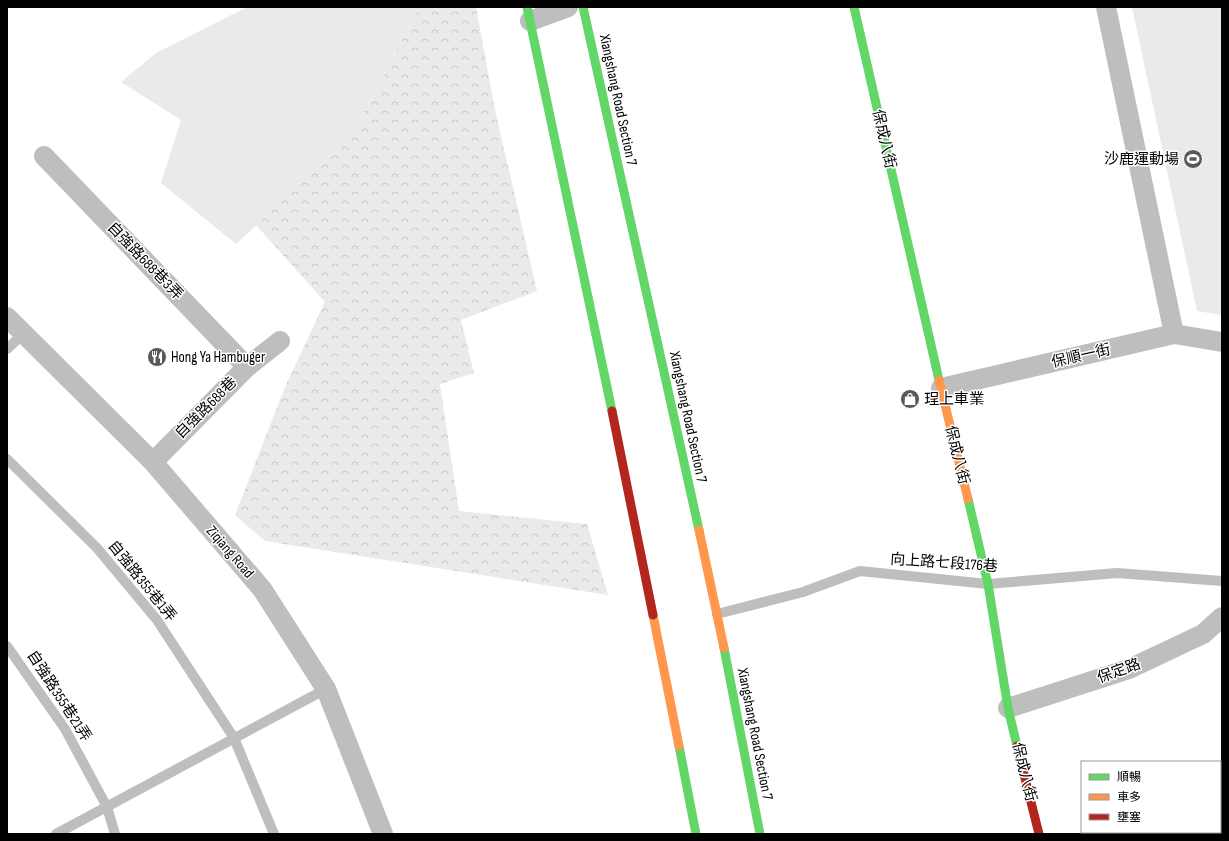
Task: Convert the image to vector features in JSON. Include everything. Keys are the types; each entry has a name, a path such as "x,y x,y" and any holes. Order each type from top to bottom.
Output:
{"main road":[{"name":"Xiangshang Road Section 7","path":"583,7 717,614 760,834"},
{"name":"保成八街","path":"854,7 941,388 988,584 1008,708 1039,834"},
{"path":"529,14 629,489 696,834"}],"street":[{"path":"529,14 568,7"},
{"path":"1106,7 1174,334"},
{"name":"自強路688巷3弄","path":"44,156 247,367"},
{"name":"Ziqiang Road","path":"7,317 153,462 262,589 326,689 383,834"},
{"name":"保順一街","path":"941,388 1174,334 1222,342"},
{"name":"自強路688巷","path":"153,462 247,367 280,341"},
{"name":"保定路","path":"1008,708 1128,669 1202,634 1222,617"}],"lane":[{"path":"7,349 23,334"},
{"name":"自強路355巷1弄","path":"7,458 97,548 157,620 234,738 274,834"},
{"name":"向上路七段176巷","path":"717,614 803,592 860,572 988,584 1117,573 1222,582"},
{"name":"自強路355巷21弄","path":"7,646 66,728 107,807 115,834"},
{"path":"56,834 326,689"}],"green space":[{"path":"247,7 420,7 350,138 236,244 161,183 181,120 121,82 156,53"},
{"path":"420,7 476,7 495,110 537,291 461,320 474,373 440,384 459,511 587,524 608,595 265,541 235,515 285,387 325,302 256,225 350,138"},
{"name":"沙鹿運動場","path":"1132,7 1222,7 1222,315 1197,311"}],"traffic: fast":[{"path":"527,7 612,411"},
{"path":"583,7 699,530"},
{"path":"854,7 939,380"},
{"path":"968,499 988,584 1008,708 1017,746"},
{"path":"724,648 760,834"},
{"path":"679,746 696,834"}],"traffic: slow":[{"path":"939,380 968,499"},
{"path":"699,530 724,648"},
{"path":"653,615 679,746"}],"traffic: jam":[{"path":"612,411 653,615"},
{"path":"1017,746 1039,834"}],"place":[{"name":"沙鹿運動場","path":"1193,159"},
{"name":"Hong Ya Hambuger","path":"157,357"},
{"name":"珵上車業","path":"910,399"}]}
